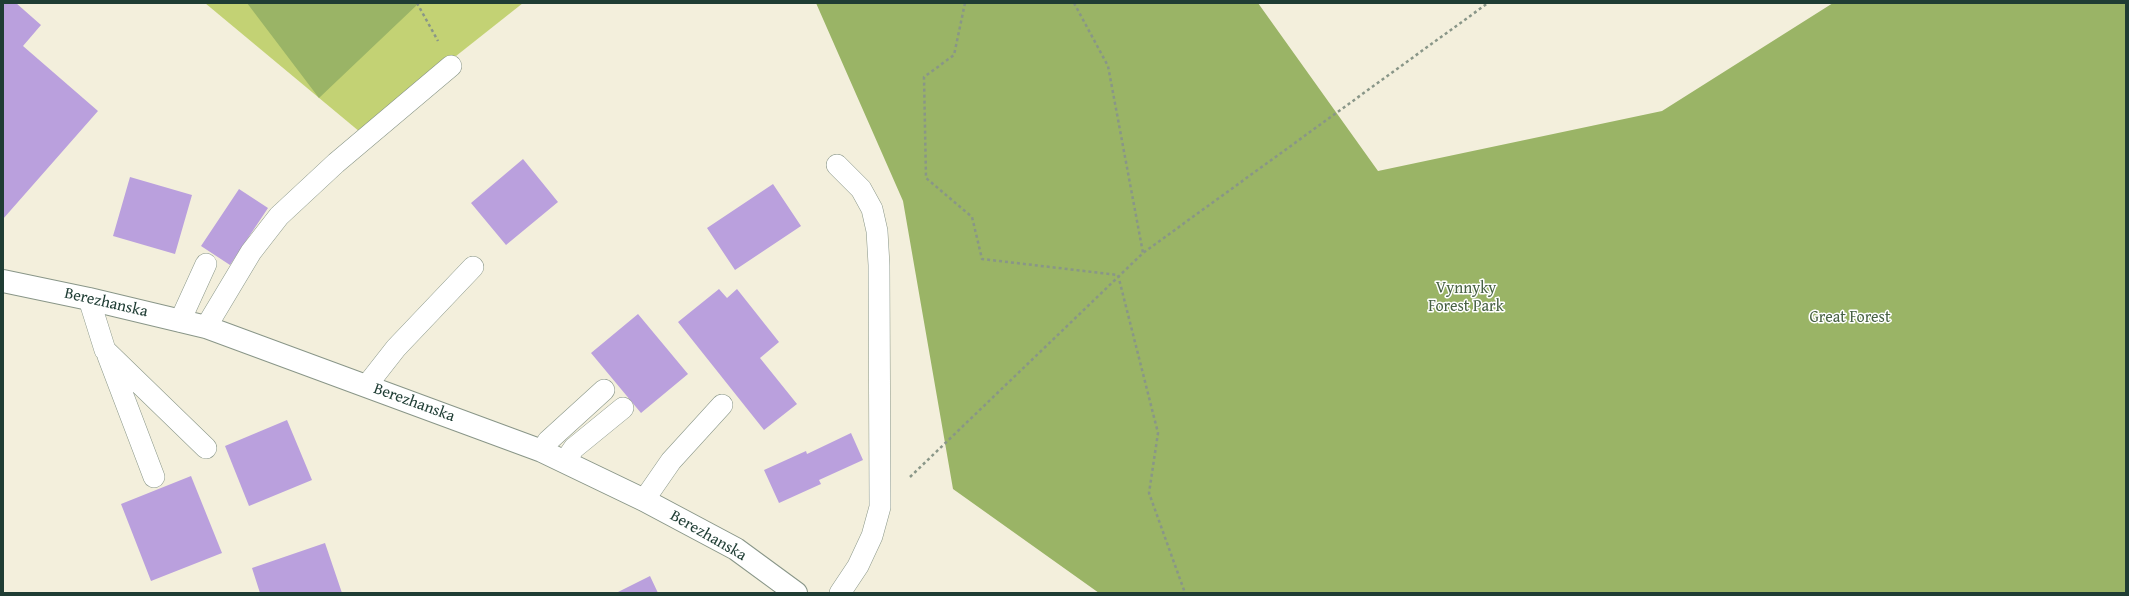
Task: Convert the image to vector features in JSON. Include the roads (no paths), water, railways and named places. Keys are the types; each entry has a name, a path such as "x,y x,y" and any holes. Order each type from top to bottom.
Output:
{"street":[{"name":"Berezhanska","path":"3,281 89,299 206,327 368,385 542,451 644,500 736,549 796,593"}],"lane":[{"path":"206,327 251,252 279,216 336,163 451,66"},
{"path":"837,165 861,189 872,209 877,231 879,265 880,507 872,536 858,566 840,593"},
{"path":"180,321 206,264"},
{"path":"368,385 396,348 473,266"},
{"path":"89,299 105,350 154,477"},
{"path":"105,350 206,448"},
{"path":"542,451 548,441 604,390"},
{"path":"644,500 671,461 722,405"},
{"path":"565,461 574,448 623,408"}],"park label":[{"name":"Vynnyky Forest Park","path":"1466,298"},
{"name":"Great Forest","path":"1850,318"}]}
